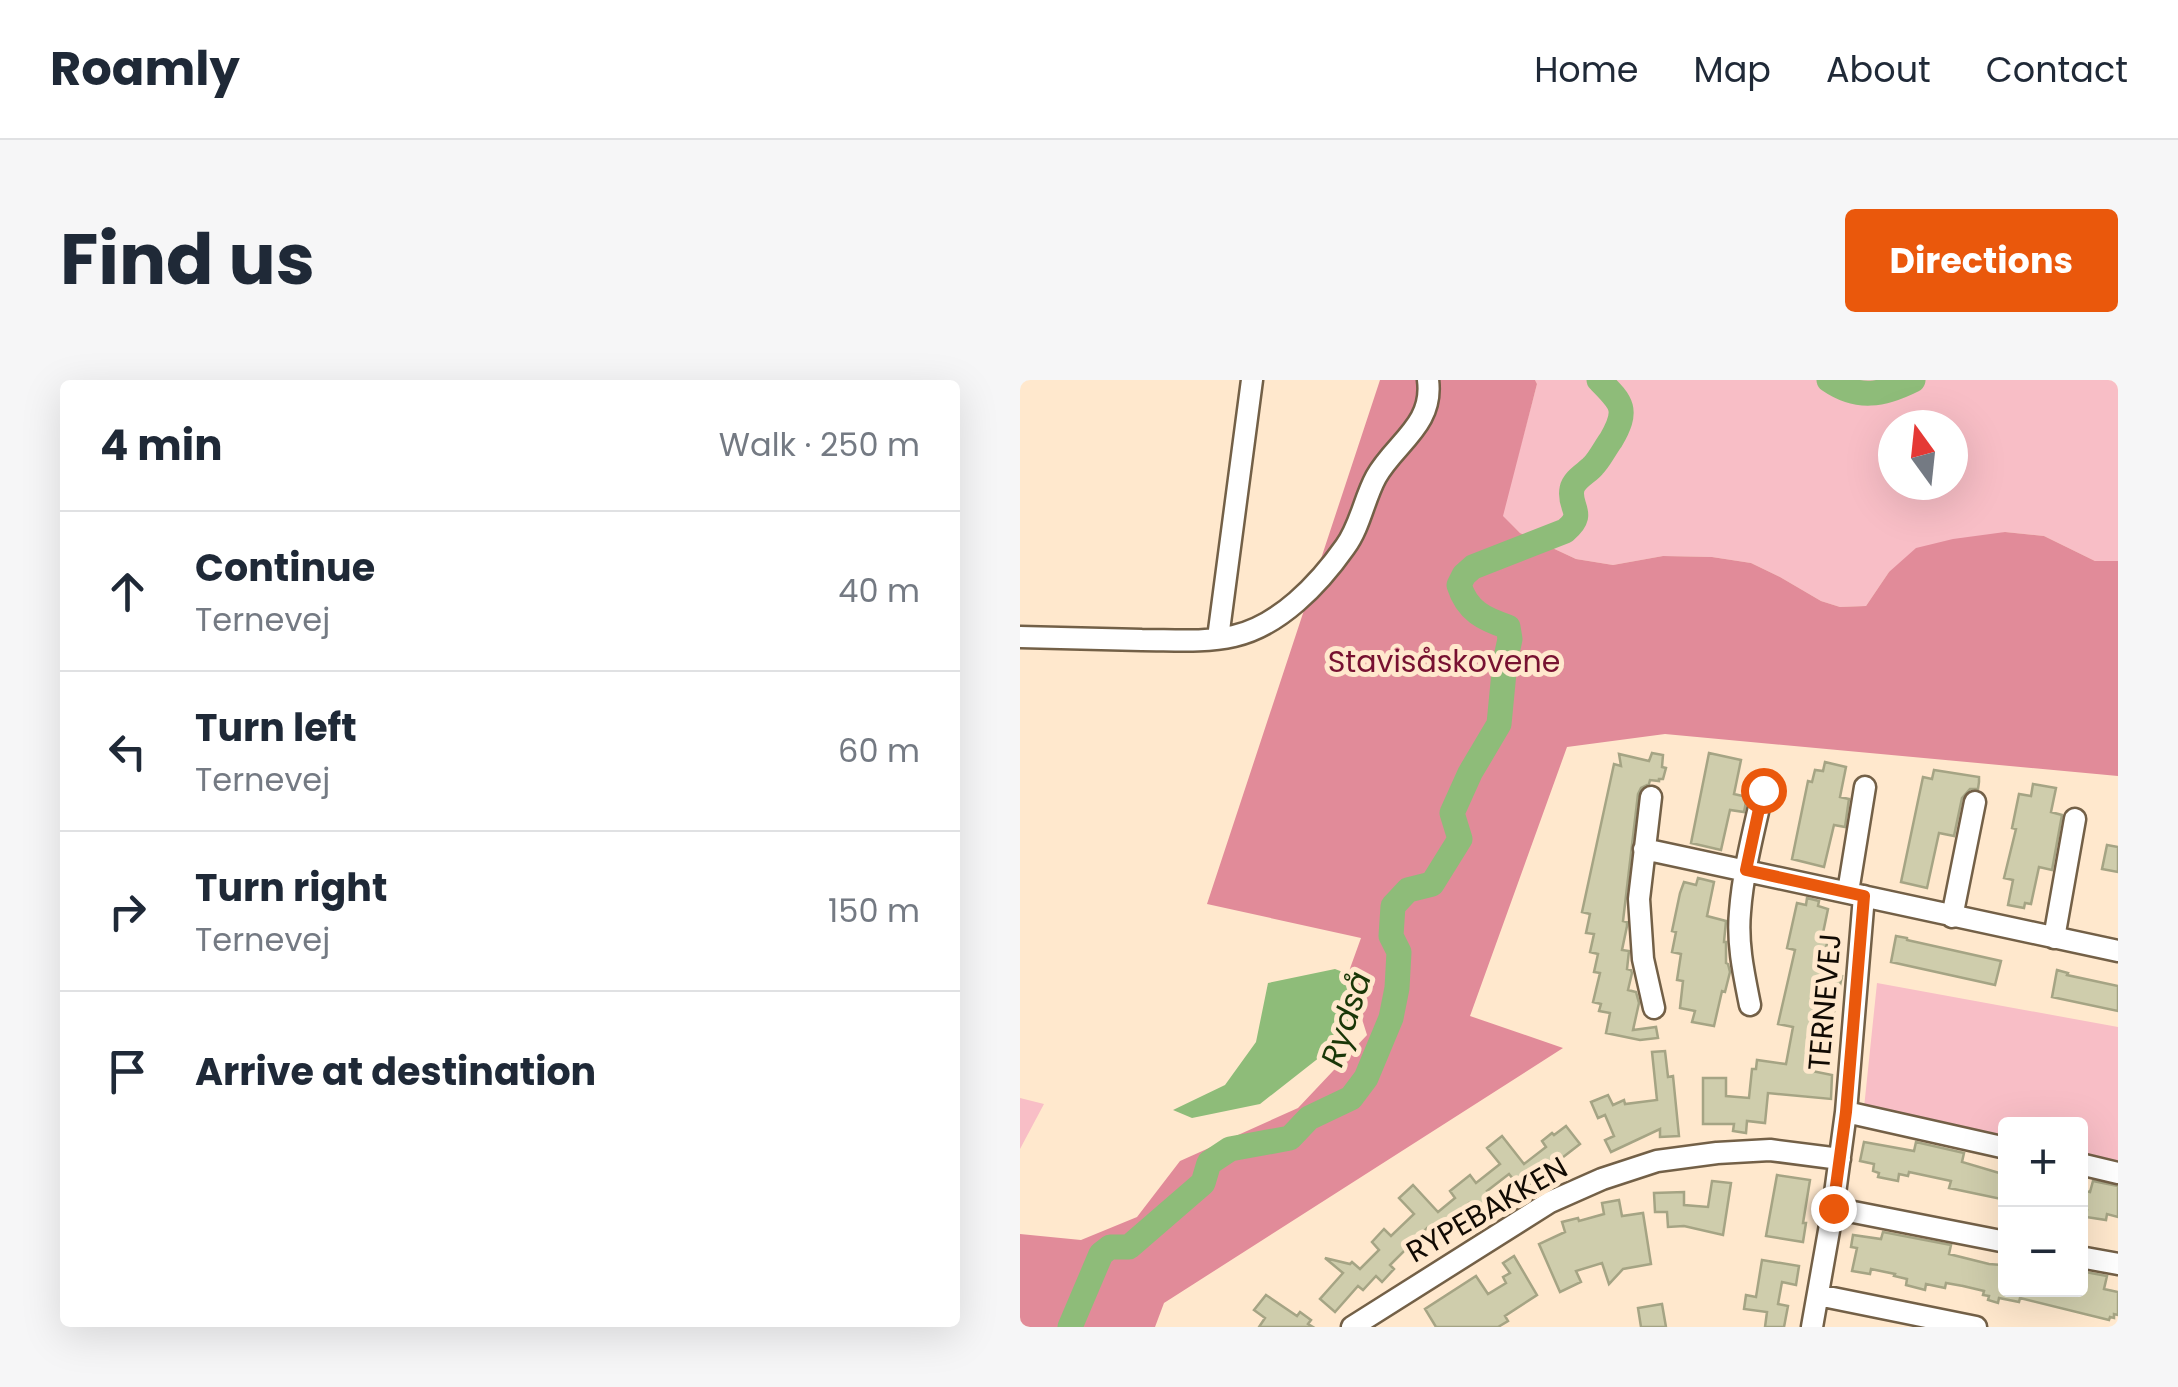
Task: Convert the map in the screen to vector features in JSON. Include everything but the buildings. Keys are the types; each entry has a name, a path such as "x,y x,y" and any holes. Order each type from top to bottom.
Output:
{"street":[{"path":"1218,638 1252,380"},
{"path":"1020,637 1190,641 1236,636 1279,616 1348,544 1375,478 1412,434 1429,402 1428,380"},
{"name":"TERNEVEJ","path":"1812,1327 1846,1112 1856,894 1866,787"},
{"path":"1750,1005 1740,954 1739,914 1763,790"},
{"path":"1652,797 1639,898 1643,959 1654,1008"},
{"path":"1952,917 1975,802"},
{"path":"2054,938 2075,819"},
{"name":"TERNEVEJ","path":"1644,848 2118,952"},
{"name":"TERNEVEJ","path":"1846,1112 1998,1146"},
{"name":"RYPEBAKKEN","path":"1352,1327 1550,1202 1602,1179 1657,1161 1717,1153 1770,1150 1840,1159"},
{"path":"2088,1166 2118,1173"},
{"path":"1833,1208 1998,1240"},
{"path":"2088,1258 2118,1264"},
{"path":"1818,1295 1976,1327"}],"shaded area":[{"path":"1535,380 2118,380 2118,561 2095,561 2044,536 2005,532 1889,572 1866,606 1840,607 1821,601 1751,563 1663,556 1613,565 1576,559 1520,533 1502,516"},
{"path":"1877,983 2118,1027 2118,1164 2088,1157 2088,1117 1998,1117 1998,1137 1864,1108"},
{"path":"1020,1098 1044,1104 1020,1149"}],"green space":[{"name":"Stavisåskovene","path":"1380,380 1535,380 1503,516 1520,533 1576,559 1613,565 1663,556 1751,563 1821,601 1840,607 1866,606 1889,572 1916,548 1953,539 2005,532 2044,536 2095,561 2118,561 2118,776 1665,734 1567,747 1470,1016 1563,1048 1164,1303 1155,1327 1020,1327 1020,1234 1081,1240 1137,1217 1180,1161 1298,1108 1367,1035 1348,974 1361,938 1207,904"}],"water":[{"path":"1335,969 1348,974 1348,1035 1260,1104 1192,1118 1173,1110 1225,1085 1256,1042 1268,983"}],"waterway":[{"name":"Rydså","path":"1070,1327 1101,1254 1110,1247 1129,1247 1203,1183 1209,1163 1230,1149 1290,1138 1309,1118 1351,1098 1366,1078 1391,1018 1397,988 1399,952 1391,936 1393,906 1408,890 1432,884 1460,839 1452,813 1499,724 1510,639 1508,627 1478,613 1459,585 1473,567 1565,531 1575,520 1573,485 1598,460 1620,421 1618,401 1599,380"},
{"path":"1829,380 1860,393 1891,389 1913,380"}],"route":[{"path":"1763,790 1746,870 1864,896 1846,1112 1833,1208"}]}
